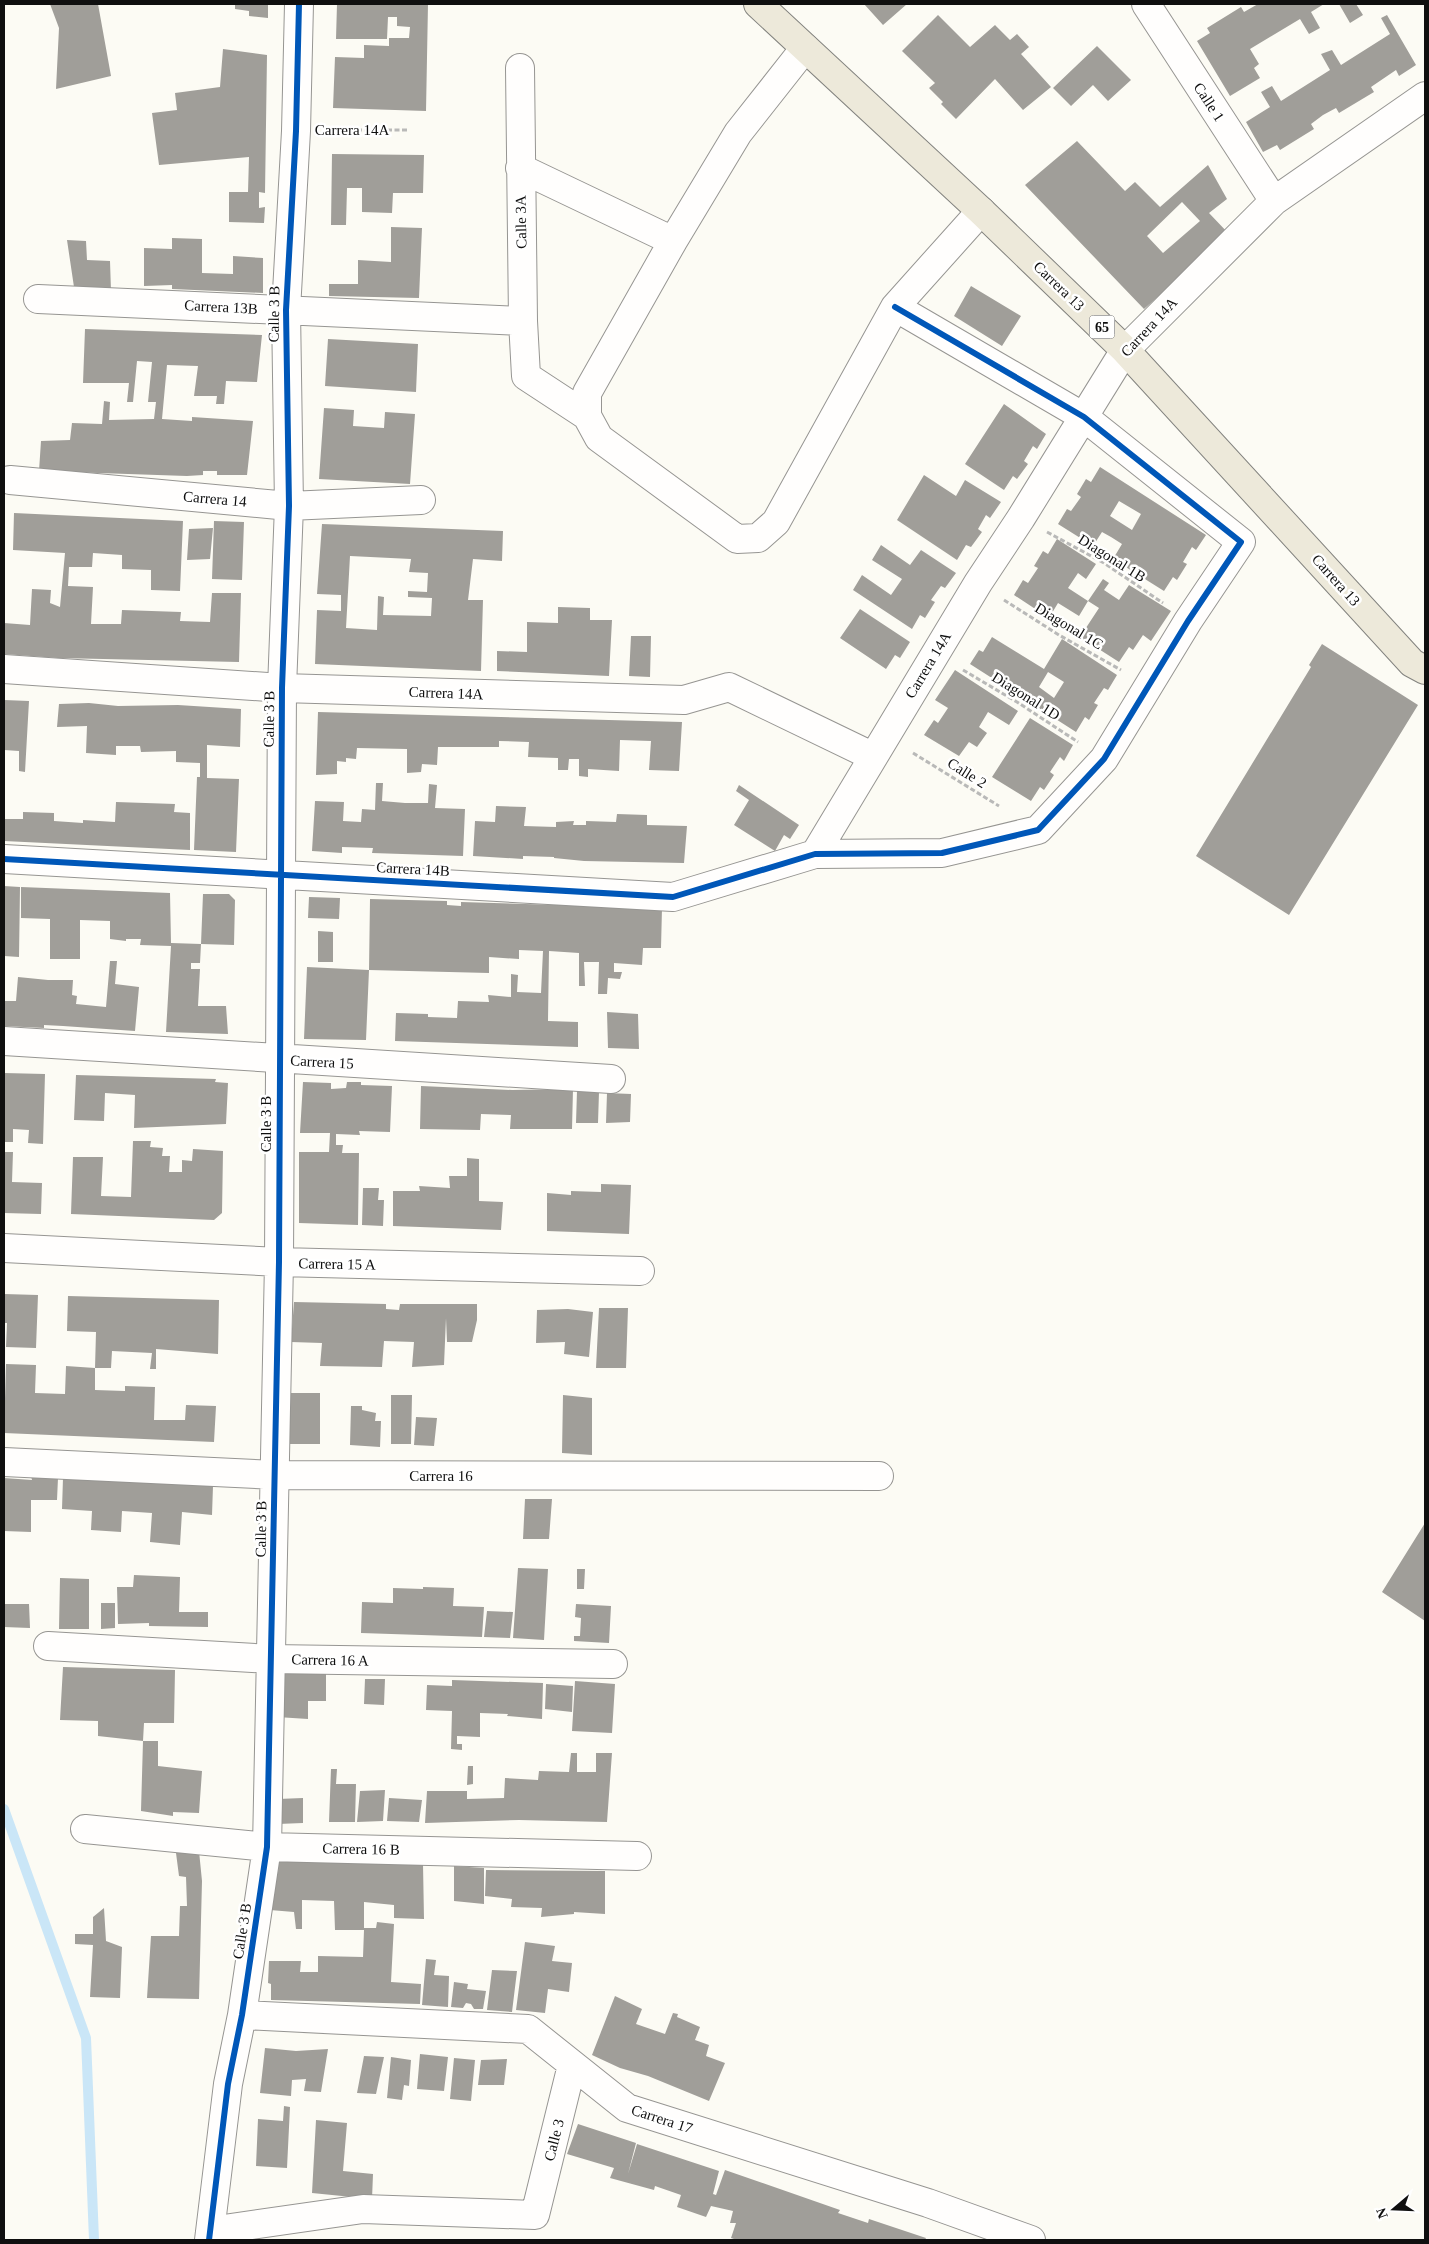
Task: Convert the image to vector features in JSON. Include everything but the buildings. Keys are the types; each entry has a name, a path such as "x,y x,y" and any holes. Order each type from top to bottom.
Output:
{"main road":[{"name":"Carrera 13","path":"758,4 981,211 1125,350 1412,663 1425,670"}],"street":[{"name":"Calle 3 B","path":"209,2236 228,2084 242,2015 267,1847 279,1262 282,688 289,506 286,310 296,130 299,4"},
{"name":"Calle 1","path":"1153,6 1274,201"},
{"path":"806,48 738,133 673,241 587,393 587,416 599,438 737,539 758,538 776,522 895,307 981,211"},
{"name":"Calle 3A","path":"520,68 520,168 526,376 587,416"},
{"name":"Carrera 14A","path":"815,854 978,582 1021,518 1125,350 1274,201 1425,96"},
{"path":"520,168 673,241"},
{"name":"Carrera 13B","path":"38,299 523,321"},
{"path":"895,307 1084,417 1241,542 1188,621 1104,759 1038,830"},
{"name":"Carrera 14","path":"10,480 289,506 421,500"},
{"name":"Carrera 14A","path":"4,669 282,688 684,700 729,687 878,746"},
{"name":"Carrera 14B","path":"4,859 673,897 815,854 942,854 1038,830"},
{"name":"Carrera 15","path":"4,1041 611,1079"},
{"name":"Carrera 15 A","path":"4,1248 279,1262 640,1271"},
{"name":"Carrera 16","path":"4,1462 275,1475 879,1476"},
{"name":"Carrera 16 A","path":"48,1646 271,1659 613,1664"},
{"name":"Carrera 16 B","path":"85,1829 267,1847 637,1856"},
{"name":"Carrera 17","path":"242,2015 528,2029 627,2108 928,2203 1031,2240"},
{"name":"Calle 3","path":"209,2236 363,2209 535,2215 572,2066"}],"waterway":[{"path":"4,1809 86,2038 94,2240"}],"cycle path":[{"path":"209,2240 228,2084 242,2015 267,1847 279,1262 282,688 289,506 286,310 296,131 299,4"},
{"path":"4,859 673,897 815,854 942,853 1038,830 1104,759 1188,621 1241,542 1084,417 895,307"}]}
